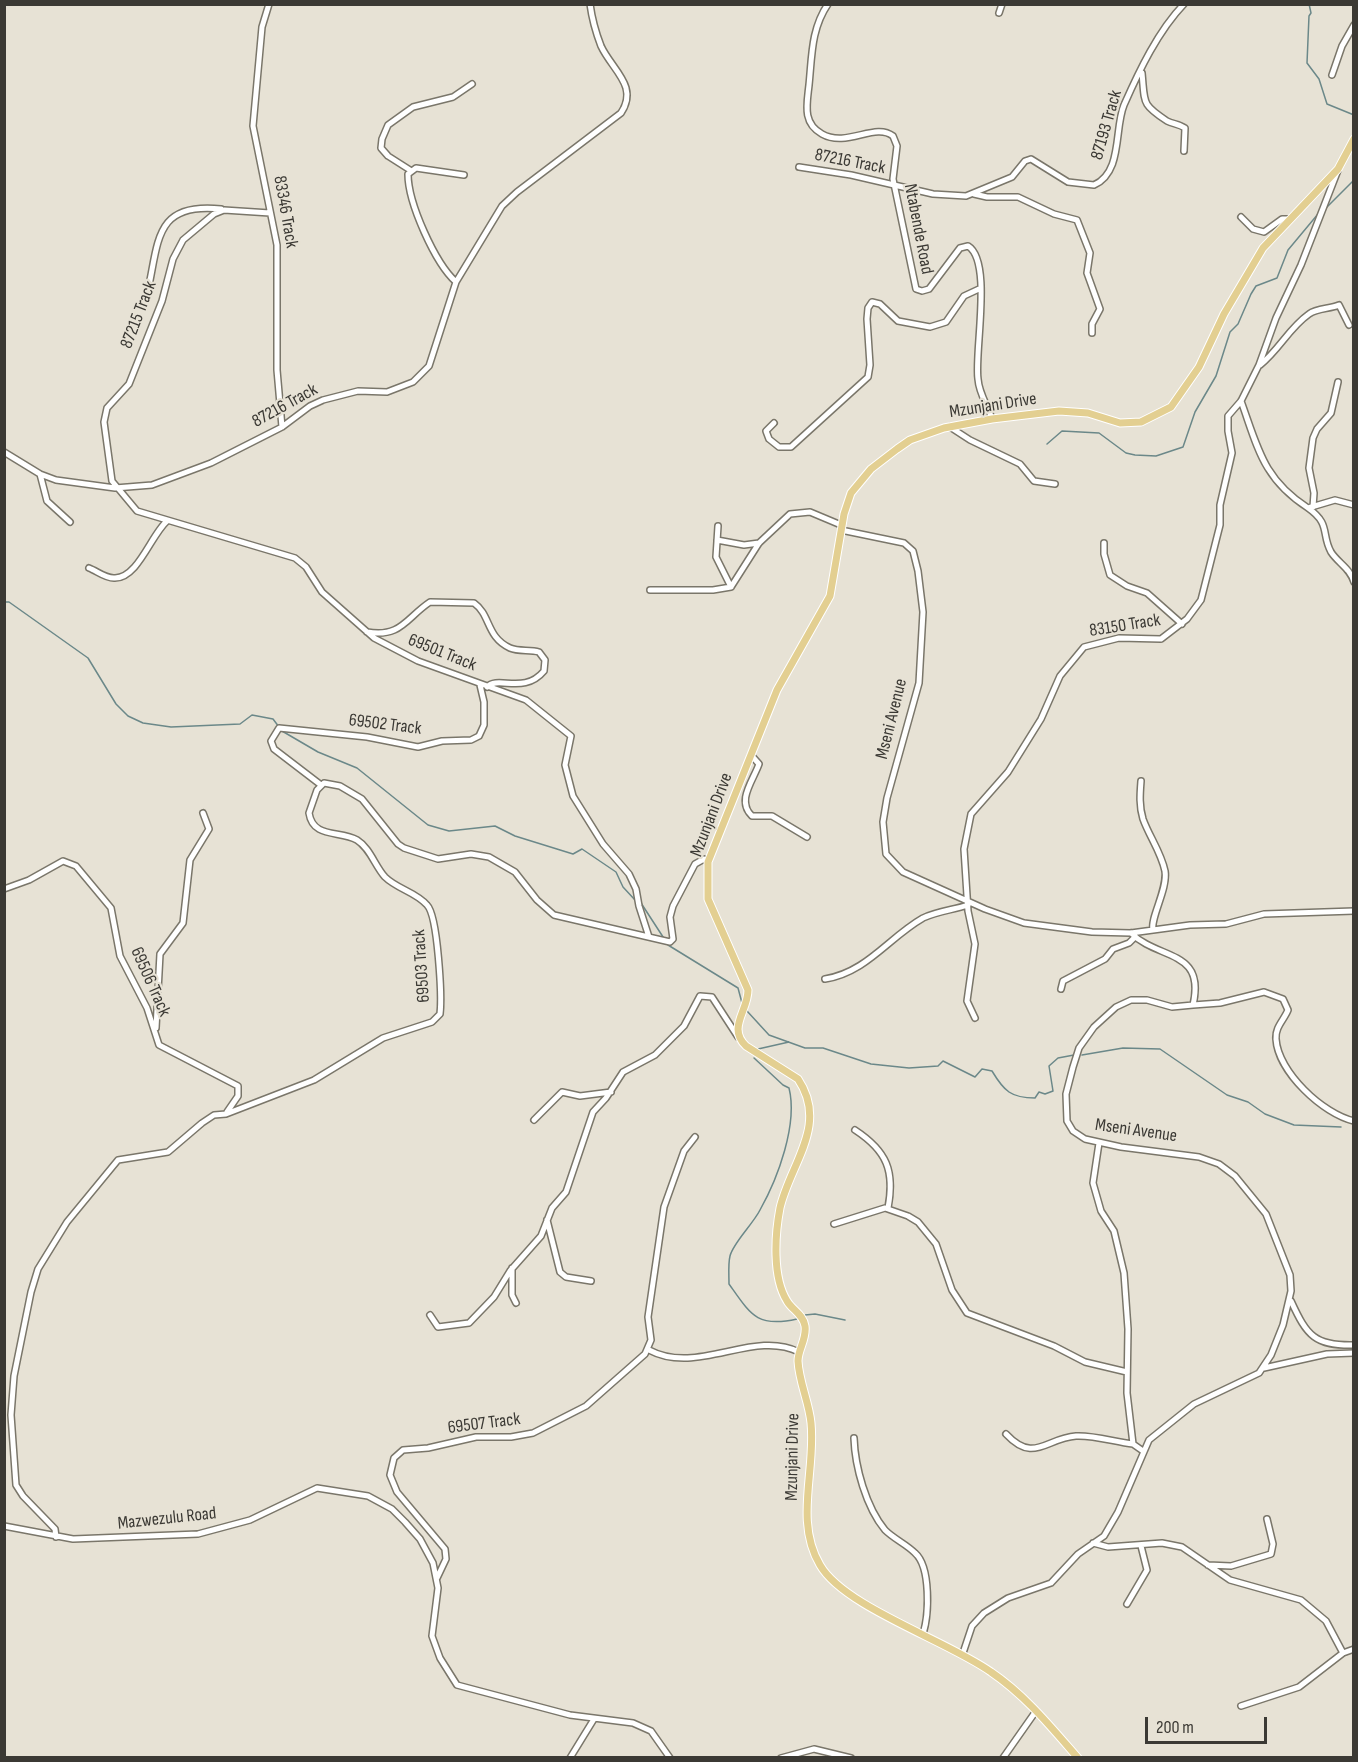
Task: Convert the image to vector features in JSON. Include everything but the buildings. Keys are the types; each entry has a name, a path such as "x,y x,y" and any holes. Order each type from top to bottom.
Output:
{"main road":[{"name":"Mzunjani Drive","path":"1078,1758 1021,1695 963,1653 858,1600 836,1584 826,1575 809,1541 807,1523 812,1424 798,1361 806,1328 801,1317 786,1300 780,1283 777,1225 785,1189 807,1141 809,1114 803,1086 794,1075 754,1052 739,1038 738,1024 746,1005 748,990 708,899 708,862 785,673 830,596 837,570 841,527 851,493 871,470 910,440 950,427 992,419 1078,411 1120,423 1132,423 1157,416 1171,407 1199,367 1224,314 1263,248 1338,169 1353,140"}],"street":[{"name":"83346 Track","path":"270,4 262,27 253,126 278,254 277,370 282,427"},
{"name":"87216 Track","path":"4,452 40,474 56,480 115,488 152,484 175,478 282,427 310,406 323,400 358,391 387,392 413,382 429,366 434,356 442,321 456,282 491,221 508,200 621,113 626,104 626,83 601,46 590,4"},
{"name":"Ntabende Road","path":"828,4 814,34 807,116 815,129 836,139 880,131 892,134 897,146 893,171 894,186 916,289 922,291 929,289 952,256 964,246 971,249 978,262 981,326 978,380 992,419"},
{"path":"999,13 1002,4"},
{"name":"87193 Track","path":"894,186 953,197 973,194 1012,177 1025,161 1031,159 1068,182 1088,186 1102,181 1113,162 1124,106 1159,38 1184,4"},
{"path":"1332,75 1338,54 1353,26"},
{"path":"1141,72 1143,100 1147,107 1168,122 1185,128 1184,151"},
{"path":"464,175 421,168 410,170 388,156 381,148 381,139 388,125 398,116 413,107 453,97 472,84"},
{"name":"87216 Track","path":"799,167 851,175 894,186"},
{"path":"1259,365 1275,318 1301,265 1338,169"},
{"path":"410,170 408,182 418,217 443,267 456,282"},
{"path":"880,183 887,180 893,171"},
{"path":"973,194 987,197 1018,197 1078,222 1090,255 1087,273 1100,309 1092,324 1092,333"},
{"path":"148,290 159,234 169,219 202,207 270,213"},
{"name":"87215 Track","path":"115,488 111,479 104,428 107,408 129,384 162,301 178,247 207,219 224,210"},
{"path":"1241,217 1253,229 1264,232 1282,219 1290,219"},
{"path":"774,423 766,431 768,439 778,447 790,447 866,380 870,371 867,319 871,303 879,303 893,318 905,324 930,327 946,322 963,296 979,289"},
{"path":"1259,365 1277,350 1300,321 1315,311 1340,304 1349,325"},
{"name":"83150 Track","path":"975,1018 967,1001 975,944 968,903 964,849 971,814 1008,772 1041,719 1065,668 1088,645 1128,637 1161,639 1182,624 1206,591 1222,515 1220,505 1233,448 1227,422 1232,410 1241,401 1259,365"},
{"path":"1311,508 1314,493 1309,468 1313,438 1317,429 1331,413 1338,382"},
{"path":"1241,401 1265,467 1281,487 1311,508 1320,518 1331,552 1348,570 1353,582"},
{"path":"950,427 969,440 1020,464 1034,481 1055,484"},
{"path":"40,474 47,501 70,522"},
{"name":"69501 Track","path":"115,488 137,511 295,558 306,567 322,592 365,632 418,661 484,686 500,688 526,700 570,736 565,765 573,796 603,844 629,874 636,889 649,937"},
{"path":"1311,508 1335,500 1353,505"},
{"path":"650,590 704,591 731,587 759,543 790,514 810,512 841,527"},
{"path":"89,568 108,578 124,575 137,563 166,521"},
{"path":"718,526 718,563 731,587"},
{"name":"Mseni Avenue","path":"841,527 907,544 914,555 921,592 923,612 919,683 884,809 886,854 903,872 968,903 1024,923 1133,935 1176,956 1190,971 1197,987 1193,1005 1172,1007 1147,1000 1131,1000 1116,1007 1085,1037 1079,1048 1066,1094 1066,1117 1070,1128 1077,1135 1100,1143 1199,1157 1219,1164 1235,1176 1266,1214 1290,1275 1290,1300 1277,1342 1262,1369 1248,1380 1194,1404 1149,1440 1112,1524 1104,1536 1078,1554 1051,1583 1008,1598 984,1613 972,1626 963,1653"},
{"path":"717,540 744,545 759,543"},
{"path":"1104,543 1104,554 1110,575 1127,586 1147,593 1182,624"},
{"path":"365,632 388,634 404,625 431,601 474,603 482,611 497,639 514,650 539,652 546,662 542,674 532,681 517,685 492,683 484,686"},
{"name":"69502 Track","path":"321,785 277,752 272,744 273,734 279,728 367,737 418,747 442,741 471,740 479,736 484,725 484,686"},
{"path":"751,755 759,764 744,800 746,810 752,816 772,816 807,837"},
{"path":"1141,781 1140,803 1144,821 1165,872 1160,905 1152,925 1153,930"},
{"path":"321,785 326,783 340,786 358,795 404,849 429,858 471,854 500,861 515,872 537,900 554,915 649,937 661,942 671,941 674,934 670,918 673,906 695,864 704,859 708,862"},
{"name":"69503 Track","path":"57,1537 55,1529 19,1491 15,1478 11,1415 13,1386 34,1280 67,1222 118,1160 168,1152 214,1115 226,1114 325,1075 383,1038 432,1022 440,1014 438,958 432,911 424,901 386,878 361,843 353,838 323,832 314,826 309,813 321,785"},
{"path":"156,1030 160,989 158,959 166,944 183,923 190,860 210,829 204,813"},
{"name":"69506 Track","path":"4,889 28,880 63,861 76,866 111,908 120,956 156,1030 157,1040 165,1049 237,1085 238,1096 226,1114"},
{"path":"825,979 837,977 862,966 923,918 968,903"},
{"path":"1061,989 1063,981 1105,959 1113,949 1129,943 1133,935 1190,924 1226,924 1264,914 1353,911"},
{"path":"1193,1005 1207,1006 1264,992 1283,999 1288,1010 1278,1025 1276,1041 1285,1064 1308,1093 1341,1117 1353,1121"},
{"path":"430,1315 438,1327 442,1328 469,1323 494,1297 512,1268 541,1236 552,1208 566,1192 589,1118 611,1092 622,1072 655,1054 684,1026 702,995 712,997 739,1038"},
{"path":"534,1120 562,1092 580,1096 611,1092"},
{"path":"855,1130 874,1144 886,1162 892,1184 888,1208"},
{"path":"695,1137 684,1150 665,1201 648,1313 651,1340 649,1350 660,1356 698,1358 768,1345 791,1347 800,1352"},
{"path":"1100,1143 1093,1182 1101,1211 1114,1232 1124,1273 1128,1329 1129,1427 1133,1444"},
{"path":"834,1224 888,1208 918,1222 930,1236 952,1290 967,1313 1054,1346 1085,1362 1127,1372"},
{"path":"547,1220 560,1272 566,1277 591,1281"},
{"path":"512,1268 512,1295 516,1303"},
{"path":"1290,1300 1305,1328 1315,1337 1332,1346 1353,1345"},
{"name":"69507 Track","path":"437,1578 446,1559 445,1549 397,1492 390,1475 396,1454 403,1450 428,1448 476,1437 511,1437 533,1433 592,1401 649,1350"},
{"path":"1262,1369 1273,1364 1327,1354 1353,1353"},
{"path":"1006,1434 1027,1449 1042,1448 1074,1436 1133,1444 1143,1451"},
{"path":"854,1438 856,1460 877,1518 891,1535 916,1553 923,1565 927,1614 923,1634"},
{"name":"Mazwezulu Road","path":"4,1526 57,1537 105,1539 198,1534 250,1520 310,1490 331,1489 368,1496 398,1515 420,1539 433,1563 437,1578 432,1636 440,1658 457,1685 465,1689 500,1695 533,1706 594,1719 626,1721 647,1728 670,1758"},
{"path":"1206,1565 1231,1566 1269,1556 1274,1544 1267,1518"},
{"path":"1093,1544 1108,1547 1155,1543 1176,1545 1191,1552 1206,1565 1230,1580 1301,1600 1326,1621 1343,1653"},
{"path":"1126,1604 1147,1570 1141,1545"},
{"path":"1241,1706 1299,1687 1343,1653 1353,1649"},
{"path":"1003,1758 1036,1711"},
{"path":"570,1758 594,1719"},
{"path":"782,1758 814,1749 851,1758"}],"waterway":[{"path":"1309,4 1311,13 1307,63 1319,79 1327,104 1354,115"},
{"path":"1325,209 1354,180"},
{"path":"1047,444 1062,431 1099,433 1126,453 1135,455 1156,456 1183,447 1195,412 1216,376 1230,332 1238,324 1251,294 1256,286 1277,278 1288,250 1318,214"},
{"path":"4,602 9,602 88,658 116,704 128,716 143,723 171,727 240,724 252,715 273,719 279,727"},
{"path":"282,731 318,752 357,768 428,825 449,831 495,826 515,836 573,854 582,849 616,872 623,887 635,900"},
{"path":"641,903 665,940"},
{"path":"668,945 738,988 742,1003"},
{"path":"747,1011 769,1035 805,1048 823,1048 871,1064 909,1068 938,1066 943,1061 975,1077 982,1069 992,1071 1000,1084 1009,1092 1027,1098 1035,1098 1039,1092 1045,1094 1053,1091 1049,1066 1058,1058 1074,1055"},
{"path":"758,1049 789,1042"},
{"path":"1082,1055 1123,1048 1160,1049 1227,1095 1248,1102 1265,1114 1294,1125 1341,1127"},
{"path":"754,1058 789,1088 791,1118 785,1151 767,1197 730,1256 729,1284 743,1304 756,1316 773,1322 797,1319"},
{"path":"805,1315 815,1314 845,1320"}]}
